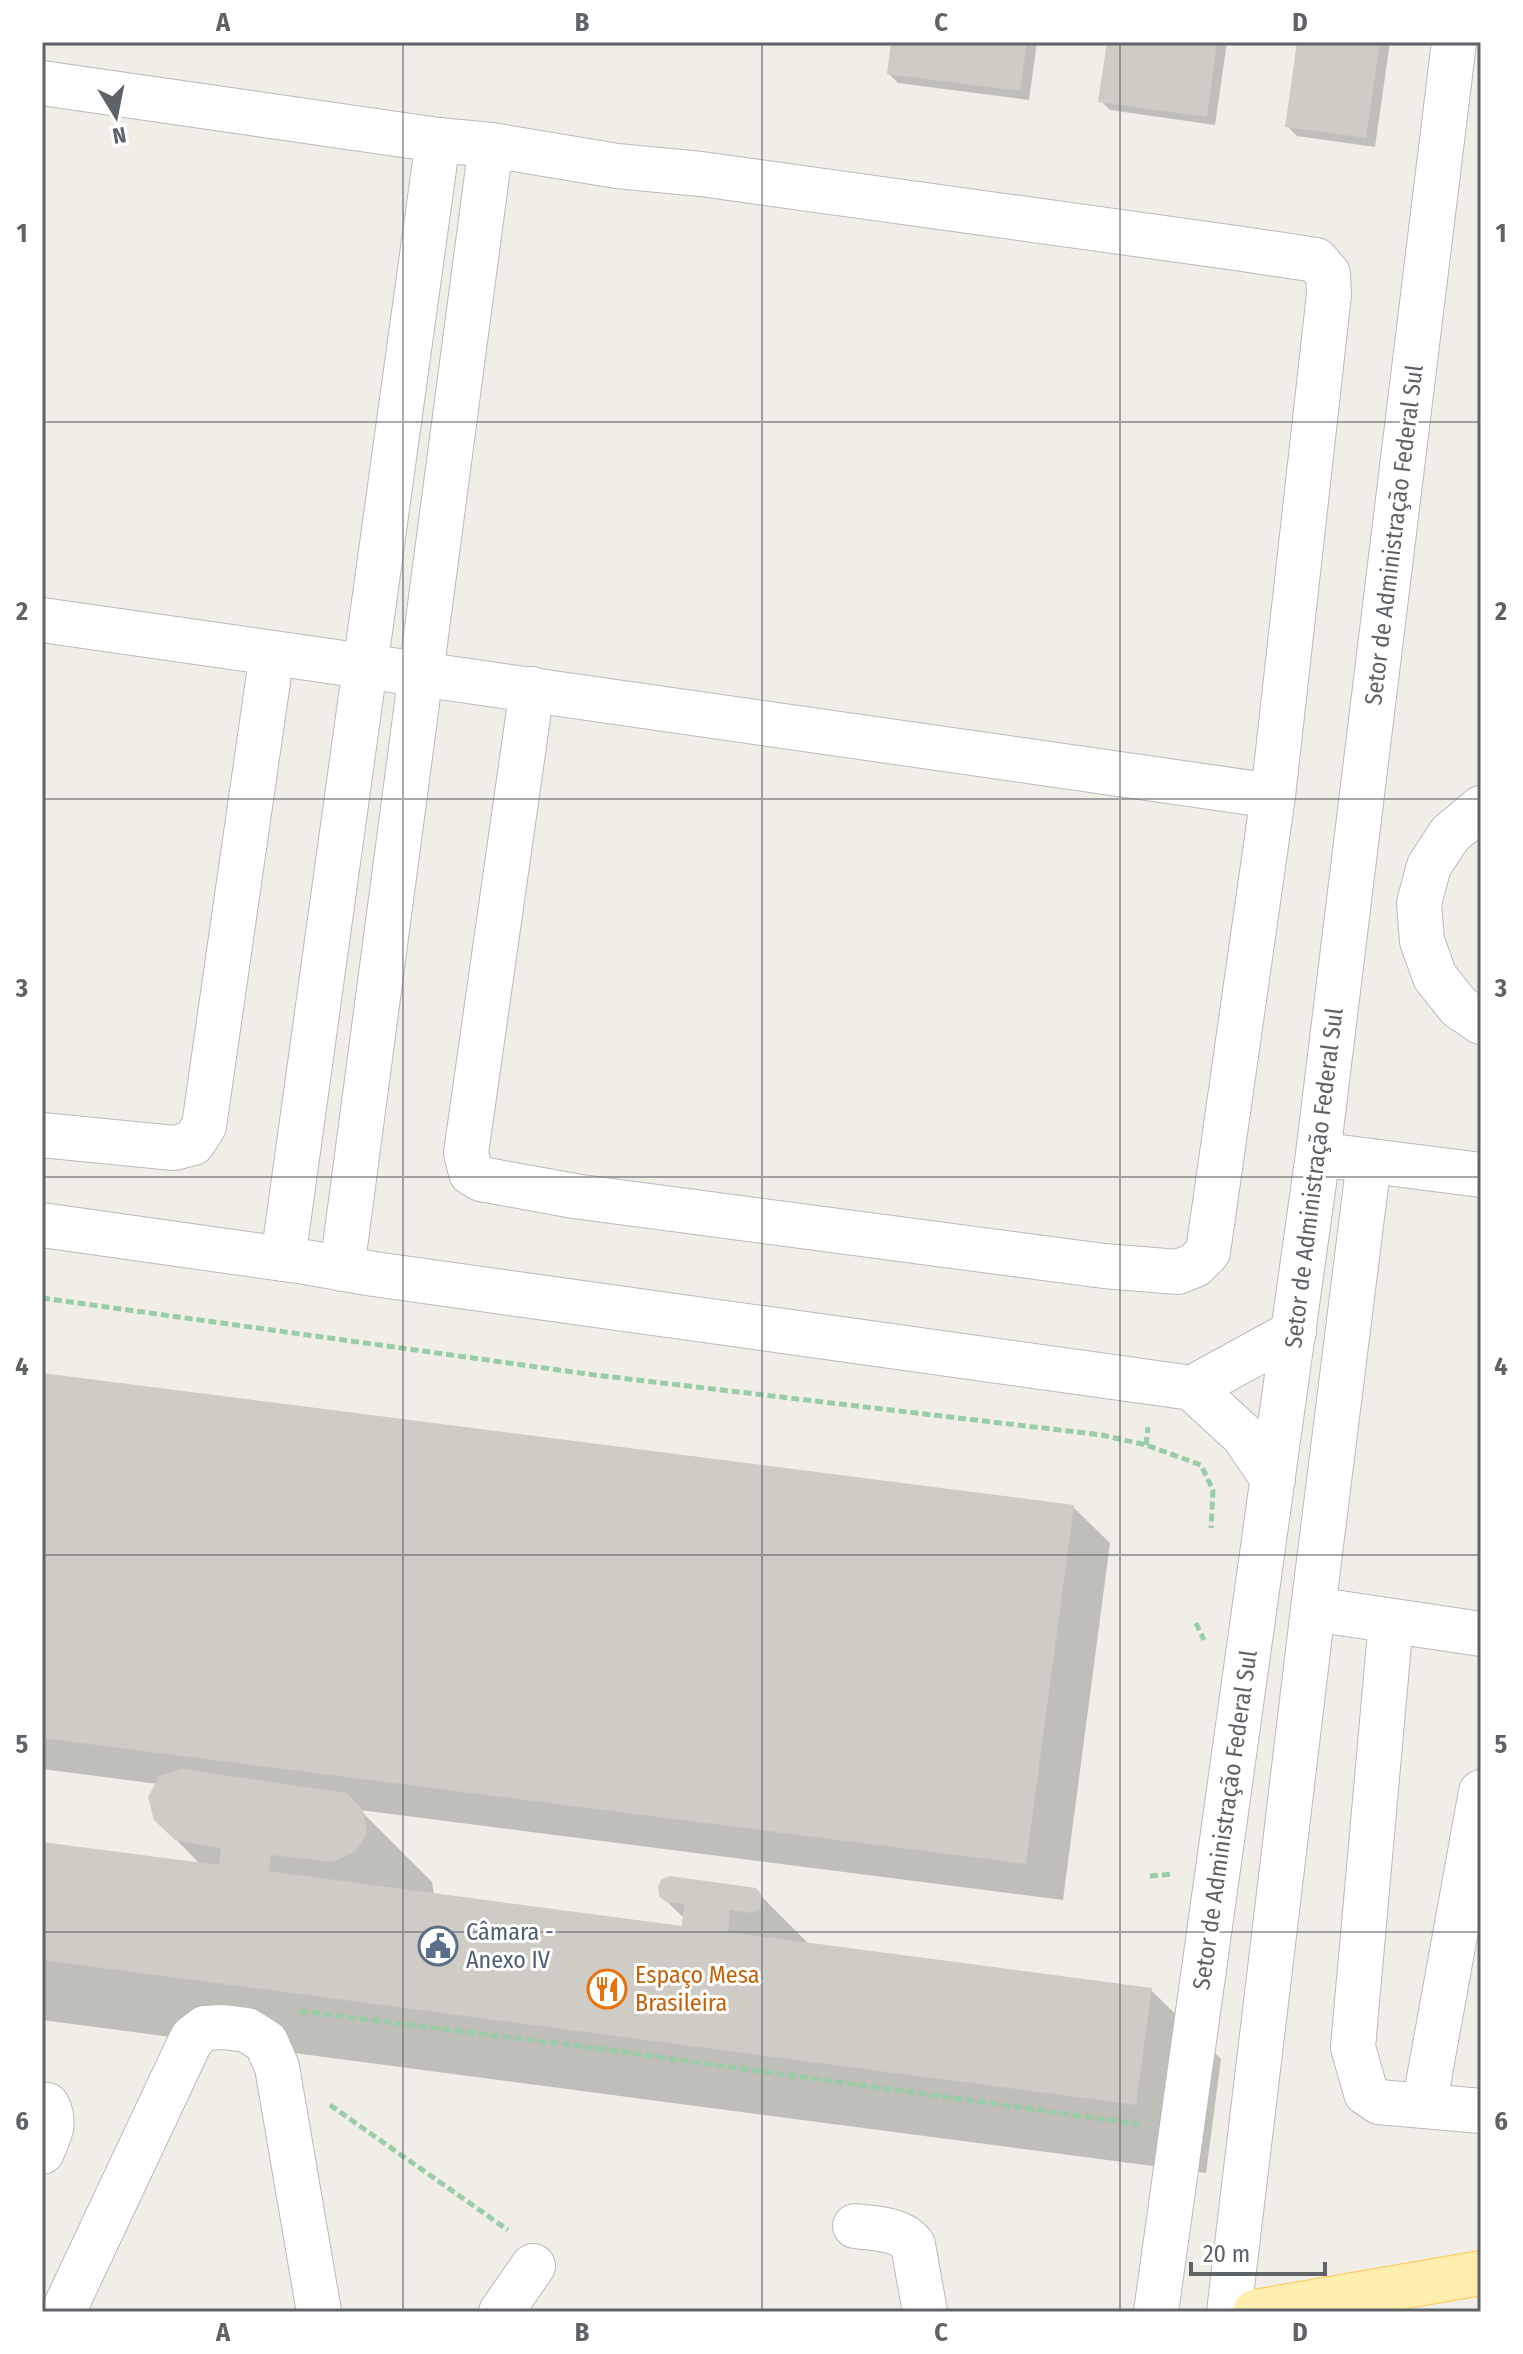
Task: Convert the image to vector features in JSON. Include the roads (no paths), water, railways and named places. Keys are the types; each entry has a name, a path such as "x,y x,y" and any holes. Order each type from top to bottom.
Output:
{"main road":[{"path":"1255,2312 1481,2273"}],"street":[{"name":"Setor de Administração Federal Sul","path":"1156,2312 1318,1154 1454,42"},
{"path":"42,83 491,145 617,166 701,174 1316,260 1328,274 1329,294 1273,796 1208,1252 1195,1265 1178,1272 1104,1266 574,1196 481,1179 471,1173 466,1153 532,689"},
{"path":"283,1259 438,140"},
{"path":"342,1269 491,145"},
{"path":"42,620 1273,796"},
{"path":"42,1135 174,1148 193,1143 204,1126 272,653"},
{"path":"1481,808 1450,834 1429,866 1419,903 1422,941 1435,977 1459,1007 1481,1022"},
{"path":"1318,1154 1481,1175"},
{"path":"1229,2312 1369,1161"},
{"path":"42,1225 1192,1388 1243,1435 1273,1479"},
{"path":"1192,1388 1294,1332"},
{"path":"1313,1609 1481,1634"},
{"path":"1391,1621 1353,2047 1366,2093 1379,2102 1481,2111"},
{"path":"1424,2106 1481,1792"},
{"path":"63,2312 192,2038 205,2028 223,2027 247,2030 266,2042 277,2067 319,2312"},
{"path":"42,2104 47,2105 52,2113 54,2124 42,2152"},
{"path":"855,2226 907,2236 913,2245 913,2293"},
{"path":"501,2312 523,2250"}],"place":[{"name":"Câmara - Anexo IV","path":"438,1946"},
{"name":"Espaço Mesa Brasileira","path":"607,1989"}]}
